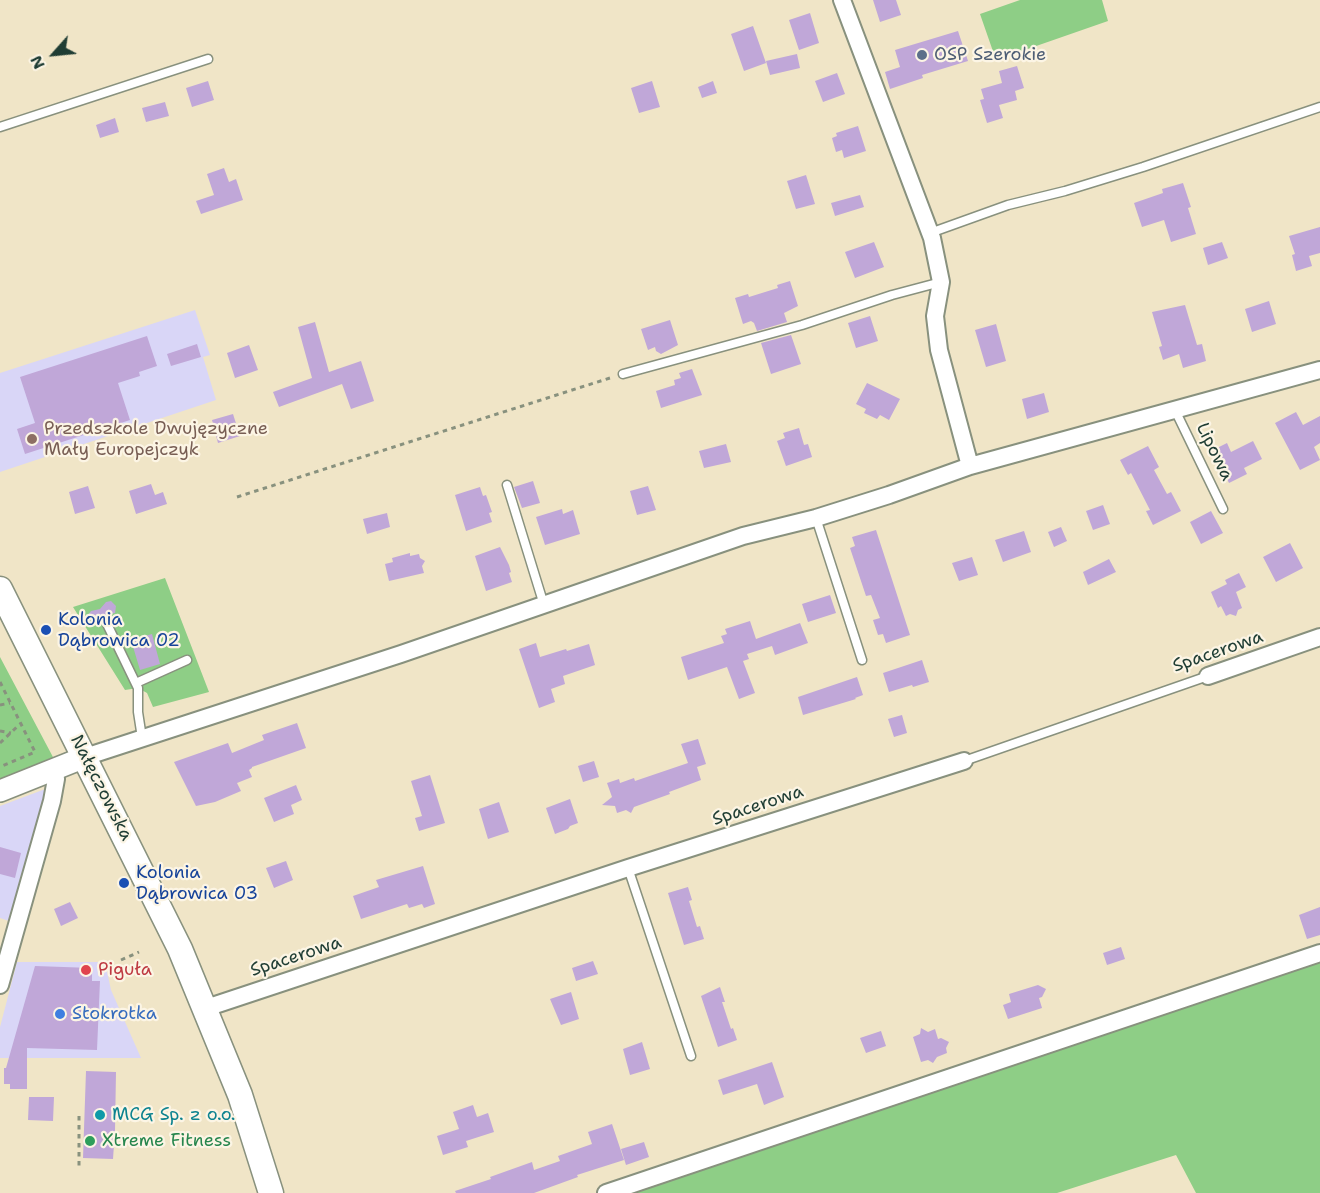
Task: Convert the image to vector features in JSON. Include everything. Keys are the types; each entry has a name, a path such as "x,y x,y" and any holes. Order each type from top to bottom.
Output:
{"main road":[{"name":"Nałęczowska","path":"0,588 165,916 206,1008 240,1095 271,1193"}],"street":[{"path":"842,0 930,232 941,282 936,316 939,350 970,466"},
{"path":"0,791 85,757 243,707 743,536 816,518 890,495 970,466 1320,370"},
{"name":"Spacerowa","path":"1208,676 1320,637"},
{"name":"Spacerowa","path":"206,1008 628,868 964,760"},
{"path":"0,985 52,801 56,779 54,770"},
{"path":"606,1193 1320,953"}],"lane":[{"path":"0,127 208,59"},
{"path":"930,232 1008,205 1065,191 1143,167 1320,107"},
{"path":"623,374 802,325 892,295 941,282"},
{"name":"Lipowa","path":"1175,410 1223,509"},
{"path":"507,485 544,604"},
{"path":"816,518 862,660"},
{"path":"108,624 138,688 138,712 142,738"},
{"path":"136,683 187,660"},
{"name":"Spacerowa","path":"964,760 1208,676"},
{"path":"628,868 691,1056"}],"path":[{"path":"237,497 623,374"},
{"path":"0,682 35,752 0,767"},
{"path":"0,705 10,703"},
{"path":"0,743 21,723"},
{"path":"0,731 11,733"},
{"path":"121,960 139,952"},
{"path":"80,1116 80,1168"}],"shaded area":[{"path":"195,310 210,355 203,357 216,400 0,472 0,373"},
{"path":"48,788 9,921 0,918 0,806"},
{"path":"17,962 105,962 111,990 141,1058 0,1058 0,1027"}],"green space":[{"path":"1020,0 1102,0 1108,21 996,60 980,14"},
{"path":"165,578 209,692 153,707 147,693 138,688 125,690 73,607"},
{"path":"0,657 54,759 0,779"},
{"path":"1320,949 1320,1193 1196,1193 1176,1155 1057,1193 612,1193"}],"building":[{"path":"873,0 896,0 901,15 880,22"},
{"path":"810,13 819,43 799,50 789,20"},
{"path":"753,26 766,63 744,71 731,34"},
{"path":"958,31 968,61 922,75 923,78 890,89 885,72 900,67 895,50"},
{"path":"797,54 800,68 770,75 766,61"},
{"path":"1017,66 1024,88 1015,91 1017,100 999,105 1003,118 987,123 980,100 984,99 981,89 1002,83 999,71"},
{"path":"837,73 845,94 823,102 815,81"},
{"path":"208,81 214,100 192,107 186,88"},
{"path":"652,81 660,107 639,113 631,88"},
{"path":"713,81 717,93 702,98 698,87"},
{"path":"165,102 169,116 146,122 142,108"},
{"path":"115,118 119,132 100,138 96,125"},
{"path":"858,126 866,151 844,158 842,150 836,152 832,138 837,136 836,133"},
{"path":"224,168 229,182 236,179 243,200 201,214 196,201 214,195 207,174"},
{"path":"806,175 815,204 796,209 787,181"},
{"path":"1183,183 1191,207 1188,208 1196,234 1171,242 1164,220 1142,227 1134,203 1163,193 1162,189"},
{"path":"860,195 864,207 835,216 831,203"},
{"path":"1320,227 1320,253 1309,256 1312,266 1296,271 1292,255 1295,254 1289,236"},
{"path":"874,242 884,267 855,278 845,252"},
{"path":"1222,242 1228,258 1208,265 1203,248"},
{"path":"790,281 798,306 784,313 787,322 757,331 751,321 743,324 735,298 748,294 749,297 778,288 777,285"},
{"path":"1269,301 1276,324 1252,332 1245,309"},
{"path":"1185,305 1197,345 1202,344 1206,361 1183,368 1179,354 1163,360 1159,347 1162,346 1152,312"},
{"path":"870,316 878,341 856,348 848,323"},
{"path":"670,320 678,345 661,354 656,351 655,347 648,350 641,329"},
{"path":"315,322 329,372 361,361 374,401 351,409 342,384 279,407 273,392 312,378 298,327"},
{"path":"996,324 1006,361 986,367 975,330"},
{"path":"791,335 801,364 771,374 761,343"},
{"path":"147,336 157,366 139,372 140,376 118,383 130,420 25,454 17,429 35,423 20,377"},
{"path":"197,344 201,357 171,366 167,354"},
{"path":"249,345 258,370 235,378 227,353"},
{"path":"692,369 702,395 661,408 656,391 675,385 674,380 681,378 679,373"},
{"path":"867,383 900,399 889,420 880,415 877,419 864,413 866,409 856,404"},
{"path":"1044,393 1049,412 1027,419 1022,399"},
{"path":"1296,412 1303,425 1320,416 1320,443 1314,447 1320,460 1300,470 1275,423"},
{"path":"233,414 240,436 218,443 212,420"},
{"path":"799,428 804,445 808,444 812,457 786,466 777,441 785,438 783,433"},
{"path":"1253,441 1262,459 1244,468 1247,474 1229,483 1213,450 1227,443 1231,452"},
{"path":"726,444 731,462 704,468 699,451"},
{"path":"1148,446 1159,467 1154,470 1167,494 1171,492 1181,511 1153,525 1146,511 1150,510 1131,473 1128,475 1120,460"},
{"path":"533,481 540,503 522,508 514,487"},
{"path":"151,484 155,495 163,492 167,504 136,514 129,491"},
{"path":"88,486 95,508 75,514 69,492"},
{"path":"648,486 656,510 637,515 630,491"},
{"path":"480,487 483,496 486,495 492,512 489,513 492,522 466,531 455,495"},
{"path":"1103,505 1110,524 1093,530 1086,511"},
{"path":"562,509 563,514 573,510 580,534 545,545 536,517"},
{"path":"1211,511 1223,533 1201,544 1190,522"},
{"path":"387,513 390,527 367,534 363,519"},
{"path":"1061,527 1067,541 1054,547 1048,532"},
{"path":"876,530 910,635 886,643 883,634 878,635 873,620 880,618 871,595 866,596 850,548 855,546 852,537"},
{"path":"1024,531 1031,552 1003,562 995,540"},
{"path":"1290,543 1303,568 1276,582 1263,557"},
{"path":"500,547 509,565 512,582 486,591 475,556"},
{"path":"410,553 410,556 419,554 420,558 425,561 422,566 424,573 389,581 385,564 393,562 392,558"},
{"path":"972,557 978,575 959,581 952,563"},
{"path":"1109,559 1116,572 1088,585 1083,572"},
{"path":"1239,573 1246,587 1236,592 1242,608 1238,610 1236,616 1230,614 1226,616 1221,606 1218,608 1211,592 1227,584 1225,580"},
{"path":"830,595 836,613 808,622 802,604"},
{"path":"111,601 116,606 115,613 103,616 98,623 91,621 88,615 91,611 100,609 106,602"},
{"path":"750,621 756,639 800,623 808,643 775,655 772,646 747,654 749,659 743,661 755,693 739,699 727,667 688,680 681,657 724,643 721,636 727,634 725,629"},
{"path":"152,634 160,664 140,670 131,640"},
{"path":"536,643 540,657 589,644 595,665 563,676 565,684 551,689 555,702 539,708 519,649"},
{"path":"922,660 929,682 889,692 883,673"},
{"path":"857,677 863,695 803,715 798,697"},
{"path":"902,715 907,733 894,737 888,719"},
{"path":"297,723 306,748 252,767 249,770 252,777 237,783 241,791 215,802 196,806 174,762 228,743 232,753 264,740 262,735"},
{"path":"698,739 706,764 697,767 701,780 634,807 631,813 626,810 617,813 615,806 602,805 612,797 607,783 619,779 620,783 634,778 635,781 688,763 681,744"},
{"path":"594,761 599,777 583,782 578,766"},
{"path":"430,775 445,823 419,831 415,818 422,816 411,781"},
{"path":"296,785 302,800 291,805 294,814 274,822 264,798"},
{"path":"570,799 578,823 555,834 546,808"},
{"path":"499,802 509,832 488,839 479,809"},
{"path":"0,847 21,853 15,878 0,874"},
{"path":"286,861 293,880 274,888 266,868"},
{"path":"423,866 435,904 424,908 422,904 409,908 407,904 361,919 353,896 379,887 376,880"},
{"path":"688,887 692,900 689,901 697,927 700,926 704,939 684,945 668,893"},
{"path":"70,902 78,918 61,926 54,909"},
{"path":"1320,907 1320,935 1307,939 1299,915"},
{"path":"1121,947 1125,959 1107,965 1103,953"},
{"path":"593,961 598,974 576,981 572,968"},
{"name":"Stokrotka","path":"35,966 92,968 92,981 100,981 97,1050 27,1048 27,1089 10,1089 10,1084 4,1084 4,1068 6,1068"},
{"path":"1038,985 1046,989 1039,998 1042,1008 1008,1019 1003,1005 1011,1002 1009,994"},
{"path":"720,987 725,1002 722,1002 737,1040 718,1047 701,996"},
{"path":"571,992 579,1019 561,1025 550,999"},
{"path":"921,1028 928,1032 935,1029 938,1039 949,1042 946,1048 947,1053 937,1057 933,1063 928,1060 921,1062 913,1037 920,1034"},
{"path":"881,1031 886,1046 866,1053 860,1038"},
{"path":"642,1042 650,1069 630,1075 623,1049"},
{"path":"772,1062 784,1097 764,1105 757,1084 723,1095 718,1080"},
{"name":"MCG Sp. z o.o.","path":"86,1071 116,1072 113,1159 83,1158"},
{"path":"29,1097 54,1097 53,1121 28,1120"},
{"path":"473,1105 477,1117 488,1113 494,1132 466,1141 468,1147 443,1155 437,1136 459,1129 453,1112"},
{"path":"612,1124 624,1160 577,1175 578,1177 534,1193 456,1193 455,1191 532,1162 534,1170 560,1161 558,1156 592,1144 588,1132"},
{"path":"644,1142 649,1157 626,1165 621,1149"}],"place":[{"name":"OSP Szerokie","path":"922,55"},
{"name":"Przedszkole Dwujęzyczne Mały Europejczyk","path":"32,439"},
{"name":"Kolonia Dąbrowica 02","path":"46,630"},
{"name":"Kolonia Dąbrowica 03","path":"124,883"},
{"name":"Piguła","path":"86,970"},
{"name":"Stokrotka","path":"60,1014"},
{"name":"MCG Sp. z o.o.","path":"100,1115"},
{"name":"Xtreme Fitness","path":"90,1141"}]}
